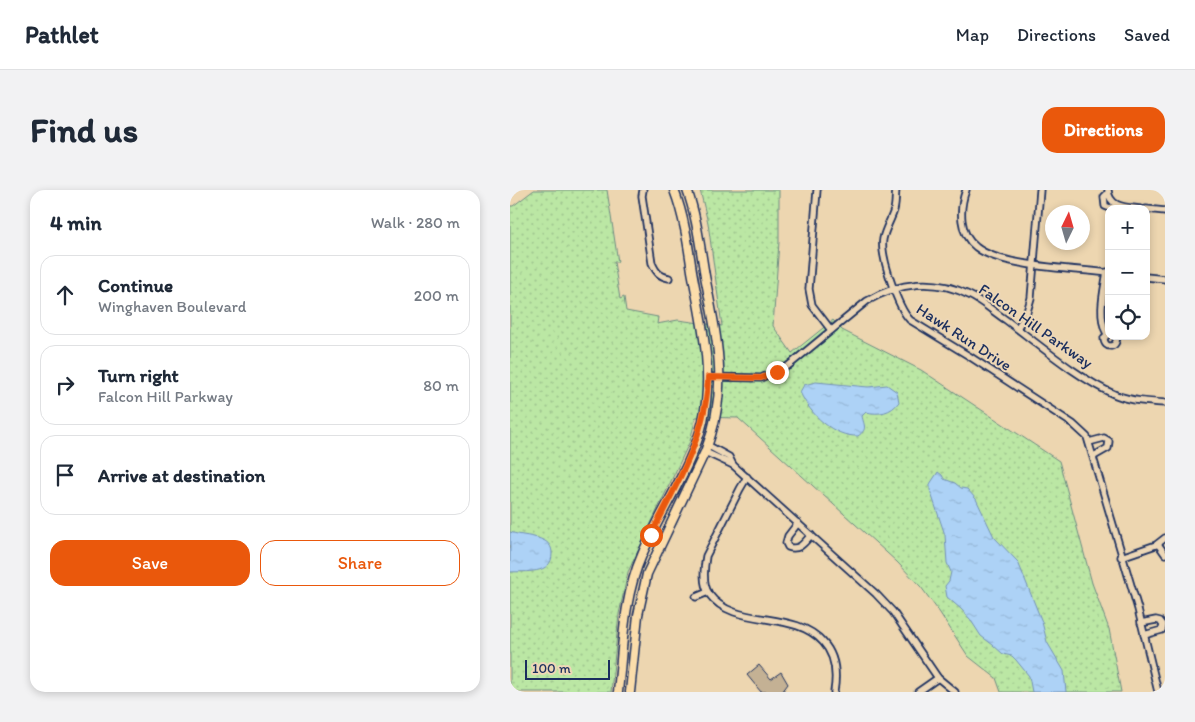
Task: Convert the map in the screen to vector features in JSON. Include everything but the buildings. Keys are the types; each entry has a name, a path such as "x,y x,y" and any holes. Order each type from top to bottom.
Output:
{"main road":[{"path":"618,692 626,613 634,574 696,443 705,409 708,377 705,340 682,216 674,190"},
{"path":"630,692 638,615 647,574 706,449 716,415 720,377 717,342 694,214 687,190"}],"street":[{"path":"643,190 642,196 652,263 655,271 661,276 669,278"},
{"path":"817,190 809,289 812,305 830,330"},
{"name":"Hawk Run Drive","path":"896,190 894,211 883,238 883,251 901,309 910,320 1073,424 1088,437 1141,623 1158,692"},
{"path":"966,190 962,216 965,234 969,241 979,250 1003,259 1033,265 1105,272"},
{"path":"1017,328 1026,316 1031,298 1040,190"},
{"path":"1108,192 1111,200 1117,205"},
{"path":"1150,209 1165,211"},
{"path":"1150,277 1165,279"},
{"name":"Falcon Hill Parkway","path":"708,377 761,378 777,372 788,366 830,330 880,293 894,288 919,284 938,285 953,288 970,296 1077,372 1115,394 1143,401 1165,403"},
{"path":"1105,286 1102,301 1102,322 1105,328"},
{"path":"1105,337 1103,340 1109,346 1116,344 1117,340"},
{"path":"1089,442 1104,438 1109,441 1108,448 1094,456"},
{"path":"706,449 733,465 857,576 893,612 938,678 954,692"},
{"path":"747,477 706,556 704,568 708,592 716,602 734,612 800,626 819,637 832,655 836,681 834,692"},
{"path":"798,523 788,536 786,543 788,547 794,549 800,547 810,535"},
{"path":"1121,557 1158,544 1165,538"},
{"path":"1158,544 1165,554"},
{"path":"696,597 708,592"},
{"path":"1141,623 1156,620 1160,621 1163,625 1162,630 1144,635"},
{"path":"918,692 938,678"}],"green space":[{"path":"534,190 607,190 618,262 614,262 620,299 624,297 626,311 658,317 657,324 678,320 722,326 708,223 700,190 779,190 779,242 773,326 792,353 833,320 842,330 921,370 1059,461 1092,583 1109,629 1121,692 1001,692 996,678 968,656 921,587 897,562 738,418 696,417 690,441 628,572 619,614 611,692 510,692 510,206 513,206"}],"water":[{"path":"816,382 868,387 887,385 897,392 899,402 888,411 866,412 862,416 863,431 858,436 840,433 823,423 816,416 800,392 804,385"},
{"path":"938,472 944,479 967,489 976,499 994,537 1018,562 1042,622 1047,642 1064,671 1066,692 1032,692 1029,676 1016,660 1012,656 1003,654 981,636 970,619 947,597 945,586 949,581 951,572 947,563 945,535 930,490 930,484"},
{"path":"510,532 548,543 552,554 548,566 537,571 510,572"}],"route":[{"path":"651,535 696,443 706,402 708,377 761,378 777,372"}]}
